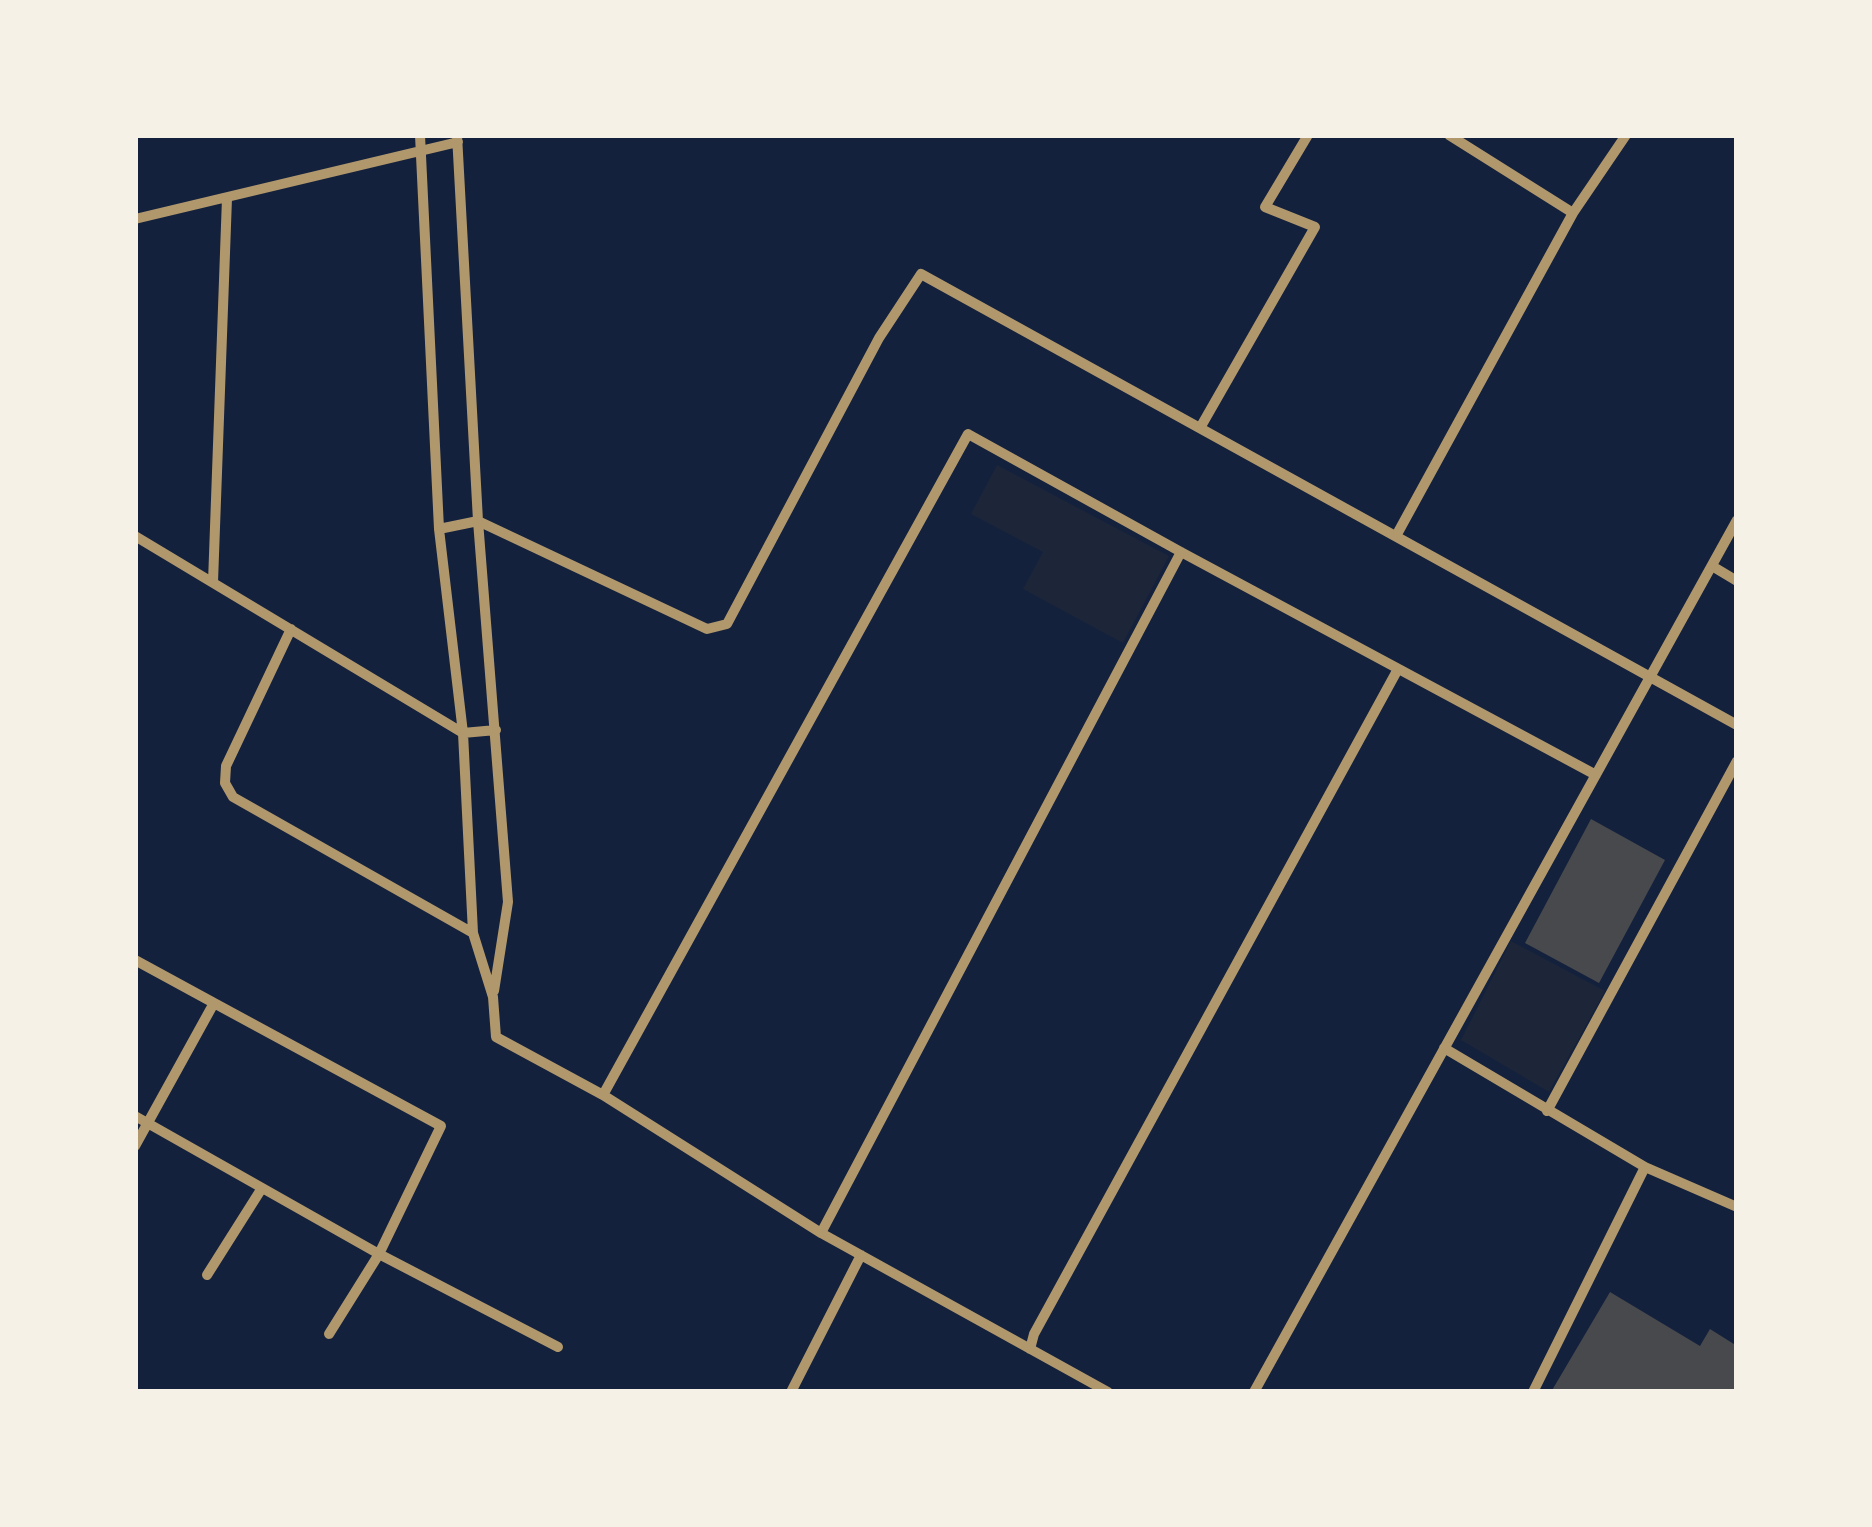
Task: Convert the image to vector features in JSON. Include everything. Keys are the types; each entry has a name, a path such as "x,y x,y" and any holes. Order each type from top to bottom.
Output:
{"street":[{"path":"420,135 439,529 463,733 473,933 493,997 496,1037 602,1096 821,1234 1108,1392"},
{"path":"1200,428 1315,227 1265,207 1308,135"},
{"path":"1449,135 1573,213"},
{"path":"1396,536 1573,213 1626,135"},
{"path":"135,220 422,152 457,139 478,521 508,902 493,997"},
{"path":"213,582 227,198"},
{"path":"439,529 478,521 707,629 727,624 879,338 921,274 1737,724"},
{"path":"602,1096 968,434 1596,774"},
{"path":"1254,1392 1737,520"},
{"path":"135,536 463,733 496,730"},
{"path":"821,1234 1181,552"},
{"path":"1712,566 1737,581"},
{"path":"291,628 226,766 224,784 233,797 473,933"},
{"path":"1030,1349 1034,1334 1398,669"},
{"path":"1547,1111 1737,761"},
{"path":"135,960 440,1126 378,1254 329,1334"},
{"path":"135,1146 214,1003"},
{"path":"1444,1048 1645,1166 1737,1207"},
{"path":"135,1116 378,1254 558,1347"},
{"path":"1533,1392 1645,1166"},
{"path":"207,1275 262,1188"},
{"path":"791,1392 861,1255"}],"shaded area":[{"path":"997,465 1169,556 1123,643 1023,589 1043,552 971,514"},
{"path":"1511,941 1605,991 1549,1092 1461,1040"}],"building":[{"path":"1591,819 1665,860 1599,983 1525,943"},
{"path":"1610,1292 1700,1346 1710,1329 1737,1346 1737,1392 1551,1392"}]}
